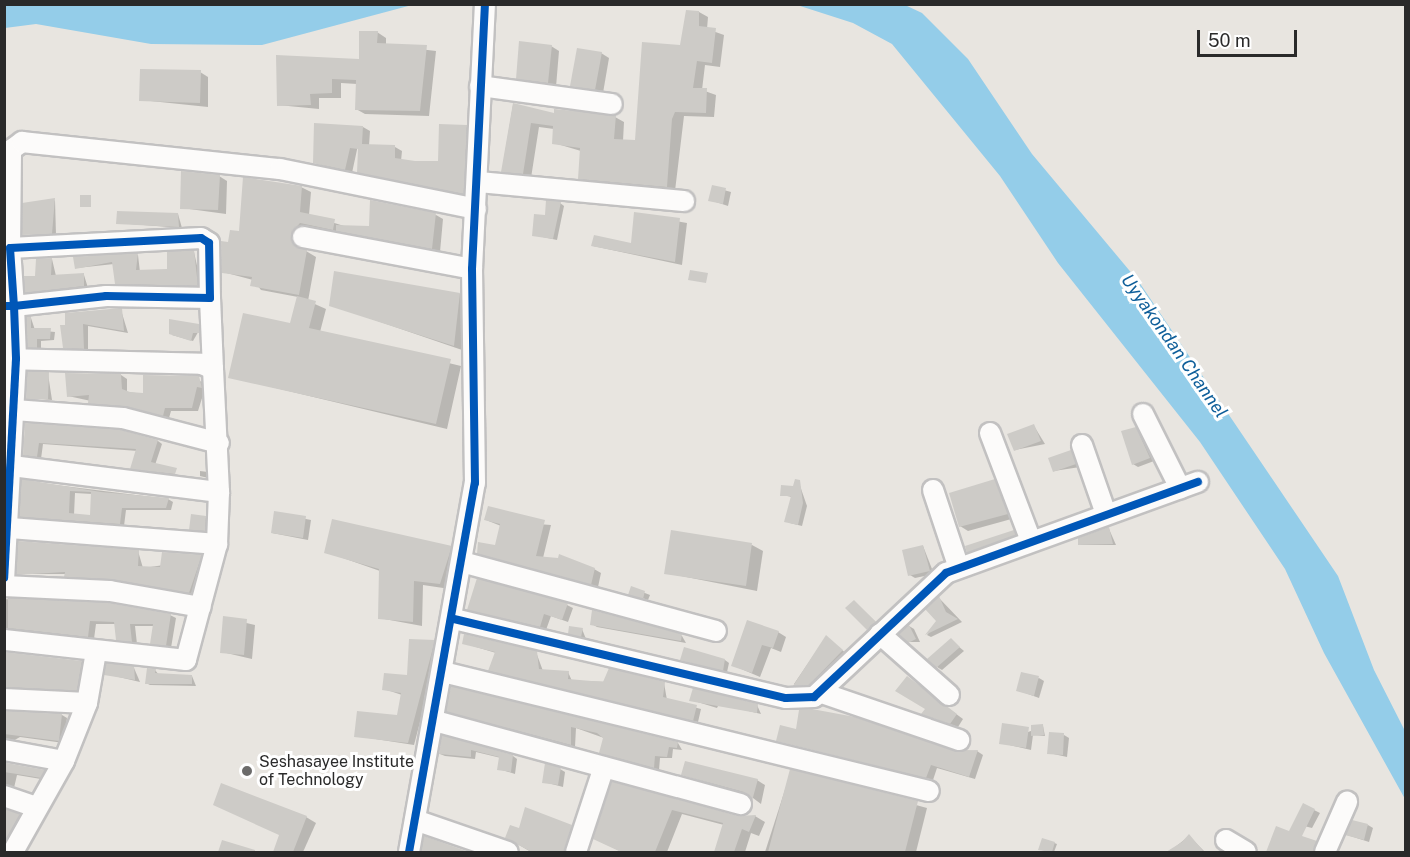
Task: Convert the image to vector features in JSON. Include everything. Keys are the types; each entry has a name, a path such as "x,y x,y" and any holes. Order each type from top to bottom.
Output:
{"street":[{"path":"410,852 454,619 475,483 472,269 485,4"},
{"path":"480,86 612,104"},
{"path":"4,578 10,528 14,410 9,306 11,150 22,142 280,169 476,209"},
{"path":"478,182 684,201"},
{"path":"303,237 472,269"},
{"path":"4,640 180,662 190,654 217,544 219,492 219,443 213,369 210,251 201,238 10,248"},
{"path":"9,306 106,296 210,298"},
{"path":"10,358 202,364 213,369"},
{"path":"14,410 123,418 219,443"},
{"path":"822,693 937,579 959,568 1031,541 1189,485 1143,414"},
{"path":"990,433 1031,541"},
{"path":"1082,445 1106,514"},
{"path":"12,466 219,492"},
{"path":"933,490 959,568"},
{"path":"10,528 217,544"},
{"path":"462,562 716,631"},
{"path":"4,586 110,591 201,607"},
{"path":"454,619 786,698 822,693 959,740"},
{"path":"880,634 949,695"},
{"path":"13,852 36,807 64,761 87,703 96,651"},
{"path":"443,672 929,790"},
{"path":"4,699 87,703"},
{"path":"435,721 741,804"},
{"path":"4,750 64,761"},
{"path":"576,852 604,767"},
{"path":"4,796 36,807"},
{"path":"1325,852 1347,802"},
{"path":"415,820 508,852"},
{"path":"1226,840 1246,852"}],"water":[{"path":"4,5 412,5 262,45 151,44 36,24 5,28"},
{"name":"Uyyakondan Channel","path":"797,5 905,5 922,13 968,59 1032,154 1139,282 1338,576 1374,670 1405,731 1405,799 1324,653 1285,569 1200,442 1058,263 1000,176 892,44 853,23"}],"building":[{"path":"686,10 699,11 699,26 716,28 712,63 697,61 693,88 707,88 706,113 675,112 672,119 667,187 578,179 580,148 552,144 553,126 531,123 523,174 501,172 513,103 554,113 554,109 616,115 614,139 635,140 642,42 680,45"},
{"path":"359,31 378,31 377,43 427,45 420,111 355,110 356,80 332,79 332,93 310,94 311,105 277,106 276,55 359,59"},
{"path":"519,41 552,45 548,83 516,79"},
{"path":"577,48 602,52 595,90 570,86"},
{"path":"140,69 201,70 200,103 139,101"},
{"path":"314,123 363,126 362,144 395,145 395,158 415,161 438,161 439,124 467,125 464,194 357,173 358,149 350,148 345,170 313,163"},
{"path":"181,171 220,175 218,210 180,209"},
{"path":"243,177 302,186 300,212 335,219 333,230 300,223 294,230 292,241 307,250 299,295 250,286 252,277 222,273 221,241 228,242 230,230 239,231"},
{"path":"712,185 726,188 723,204 708,201"},
{"path":"80,195 91,195 91,207 80,207"},
{"path":"55,198 52,234 22,235 22,203"},
{"path":"370,200 436,213 432,249 336,231 336,225 369,226"},
{"path":"546,200 561,202 553,239 532,236 534,214 545,215"},
{"path":"117,211 178,213 179,227 116,224"},
{"path":"634,212 680,218 675,262 591,246 594,235 631,243"},
{"path":"194,250 198,286 115,284 112,262 75,269 73,257 138,253 136,270 167,269 167,252"},
{"path":"52,258 51,275 84,273 84,286 25,293 24,276 35,276 36,259"},
{"path":"690,270 708,273 706,283 688,280"},
{"path":"334,271 460,293 454,346 329,306"},
{"path":"297,296 316,301 309,328 451,359 436,424 228,378 243,313 290,323"},
{"path":"122,308 124,331 83,324 84,349 63,348 60,325 65,325 65,313"},
{"path":"31,316 31,328 51,328 50,339 37,339 37,348 28,348 26,317"},
{"path":"169,319 199,324 199,333 193,333 191,341 169,334"},
{"path":"27,372 49,372 48,399 26,399"},
{"path":"65,373 121,374 122,389 130,392 143,393 143,375 199,376 202,388 197,387 192,408 165,408 163,416 88,403 89,395 67,397"},
{"path":"25,423 121,430 158,440 151,462 177,468 175,474 130,469 136,449 39,443 37,457 23,455"},
{"path":"1034,424 1041,441 1014,451 1007,434"},
{"path":"1136,427 1150,458 1132,465 1121,431"},
{"path":"1071,450 1076,464 1053,472 1048,458"},
{"path":"21,479 101,492 169,498 166,508 122,508 120,524 19,517","holes":["70,491 91,492 90,515 69,513"]},
{"path":"795,479 800,480 803,503 798,525 784,522 791,496 780,496 781,485 793,486"},
{"path":"995,479 1008,514 959,527 949,493"},
{"path":"488,506 545,520 536,556 558,558 559,554 595,568 591,585 477,554 478,542 495,545 500,524 484,520"},
{"path":"274,511 306,516 303,538 271,533"},
{"path":"191,514 206,516 205,531 189,530"},
{"path":"332,519 452,546 440,584 414,581 413,622 378,619 379,569 324,553"},
{"path":"1109,527 1113,544 1078,545 1078,538"},
{"path":"671,530 752,543 746,586 664,574"},
{"path":"1014,530 1016,535 967,553 965,546"},
{"path":"18,541 139,550 138,566 160,567 162,552 202,555 189,593 64,577 65,572 16,575"},
{"path":"923,545 930,571 908,576 902,550"},
{"path":"477,578 568,603 562,620 544,614 540,627 467,610"},
{"path":"631,586 645,591 643,599 628,595"},
{"path":"939,596 946,612 958,619 925,635 936,621 925,609"},
{"path":"8,598 109,603 171,614 166,646 150,644 153,624 130,624 132,642 116,640 114,622 90,621 88,637 8,628"},
{"path":"854,600 876,622 867,630 845,608"},
{"path":"592,610 682,634 681,641 590,625"},
{"path":"223,616 247,619 244,655 220,653"},
{"path":"747,620 779,631 773,648 762,645 752,673 731,666"},
{"path":"909,625 916,639 908,643 898,634"},
{"path":"569,626 583,628 581,637 568,634"},
{"path":"464,634 537,651 539,669 569,671 568,679 603,682 609,668 665,682 663,697 697,705 693,721 488,671 495,652 462,644"},
{"path":"826,635 843,650 809,685 793,686"},
{"path":"951,638 960,647 936,668 927,659"},
{"path":"409,639 435,640 408,743 354,737 357,711 397,715 401,693 382,690 384,673 407,675"},
{"path":"684,647 725,659 723,671 680,660"},
{"path":"4,652 82,661 77,691 4,687"},
{"path":"106,663 134,666 135,680 104,675"},
{"path":"147,668 156,669 155,673 192,675 192,684 145,684"},
{"path":"1021,672 1039,676 1034,696 1016,691"},
{"path":"907,676 957,714 950,724 921,714 925,709 895,691"},
{"path":"451,686 678,742 677,748 669,747 667,757 655,756 654,768 599,753 603,738 597,733 571,727 571,745 446,712"},
{"path":"693,688 758,704 757,713 689,701"},
{"path":"812,709 855,717 955,751 978,750 969,777 931,765 926,778 776,741 780,725 796,729 799,710"},
{"path":"4,711 62,714 59,741 4,734"},
{"path":"1002,723 1029,727 1026,748 999,744"},
{"path":"1043,724 1044,735 1031,736 1031,725"},
{"path":"1049,732 1064,733 1063,755 1047,754"},
{"path":"442,735 513,755 511,772 497,770 499,757 471,750 471,757 439,754"},
{"path":"685,761 758,779 752,801 744,792 681,775"},
{"path":"6,763 45,770 41,778 4,772"},
{"path":"545,763 561,767 558,785 542,783"},
{"path":"790,769 918,801 905,852 768,852"},
{"path":"612,781 738,816 756,815 749,832 742,829 734,852 714,852 723,823 672,810 655,852 621,852 593,839"},
{"path":"221,783 307,816 293,852 273,852 279,835 213,805"},
{"path":"1303,803 1315,809 1302,836 1317,841 1313,852 1266,852 1276,826 1289,831"},
{"path":"525,807 572,825 564,852 532,852 505,838 510,825 519,828"},
{"path":"4,809 20,814 4,843"},
{"path":"1352,820 1368,824 1364,840 1345,835"},
{"path":"1189,834 1204,852 1166,852 1182,842"},
{"path":"424,836 466,851 466,852 421,852"},
{"path":"1042,838 1055,842 1052,852 1038,850"},
{"path":"222,840 255,850 255,852 218,852"}],"cycle path":[{"path":"409,852 475,483 472,269 485,4"},
{"path":"4,306 14,306 106,296 210,298 209,243 201,238 10,248 14,306 16,359 4,578"},
{"path":"454,619 786,698 814,697 946,573 1198,482"}],"place":[{"name":"Seshasayee Institute of Technology","path":"247,771"}]}
